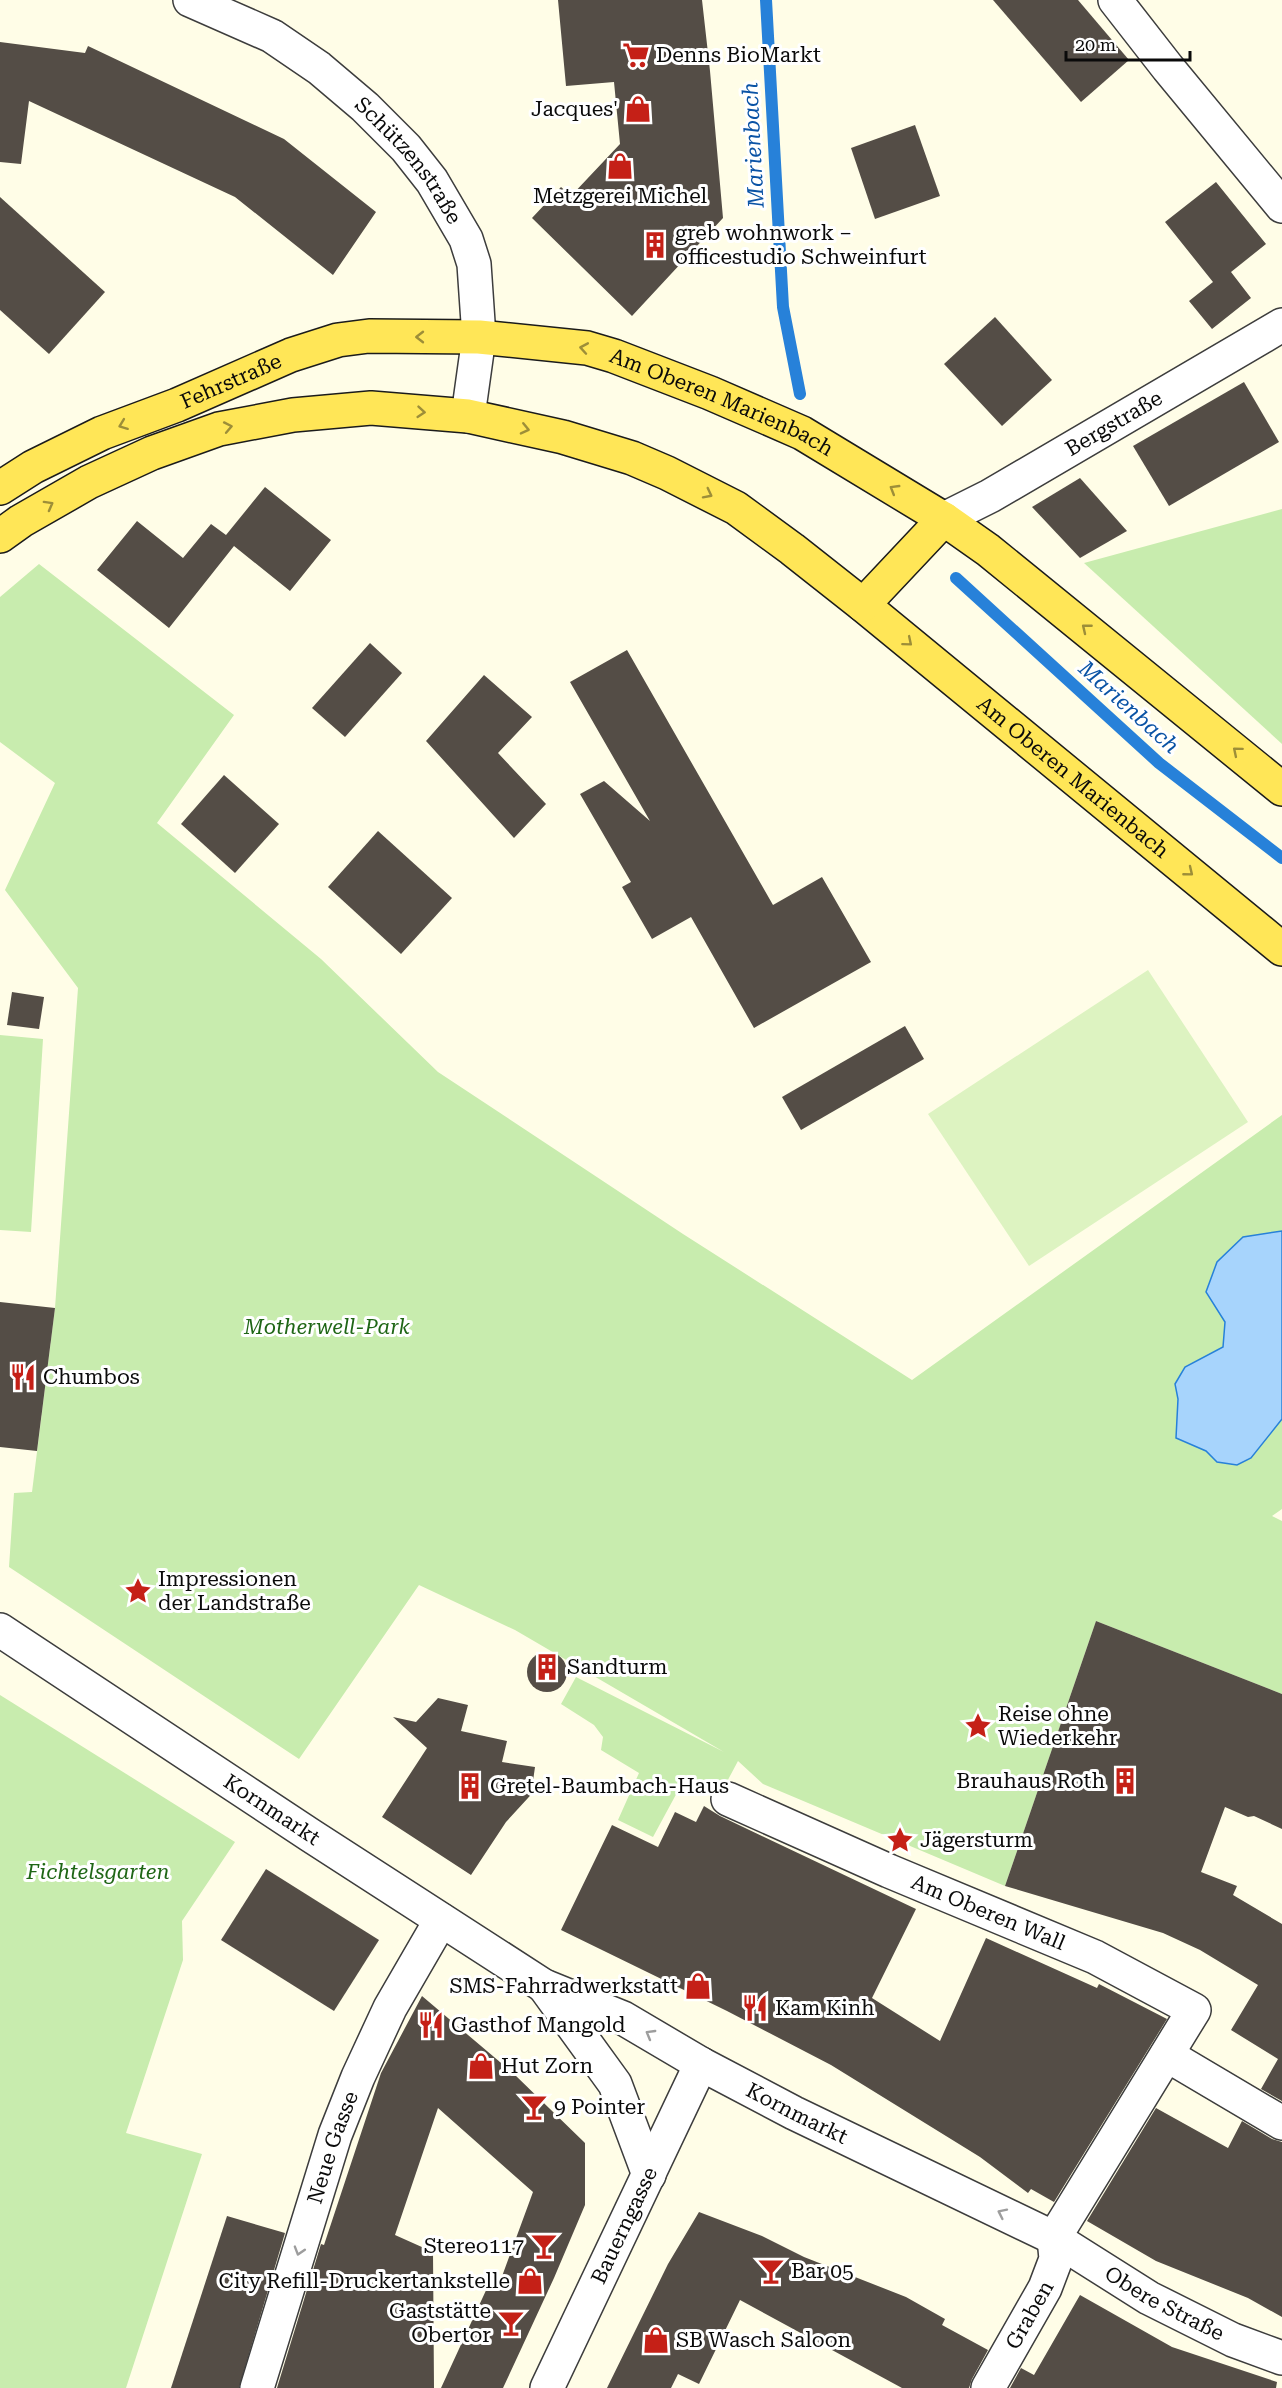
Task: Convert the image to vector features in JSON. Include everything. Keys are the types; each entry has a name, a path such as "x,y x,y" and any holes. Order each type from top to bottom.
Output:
{"main road":[{"name":"Fehrstraße","path":"0,488 33,467 102,433 177,405 291,355 338,340 369,336 479,337"},
{"name":"Am Oberen Marienbach","path":"479,337 587,348 614,356 700,389 802,433 944,519 988,550 1282,789"},
{"name":"Fehrstraße","path":"0,536 21,521 90,482 152,453 219,429 293,415 371,408 468,416"},
{"name":"Am Oberen Marienbach","path":"468,416 563,437 632,458 736,508 863,605 1282,949"},
{"path":"863,605 944,519"}],"street":[{"path":"1115,0 1218,130 1282,206"},
{"name":"Schützenstraße","path":"210,4 272,36 319,68 365,107 406,148 432,181 466,239 474,264 479,337 468,416"},
{"name":"Bergstraße","path":"944,519 990,496 1282,325"},
{"name":"Kornmarkt","path":"0,1630 544,1986 623,2018 701,2064 809,2121 1054,2238"},
{"name":"Am Oberen Wall","path":"728,1799 889,1871 1095,1957 1194,2010 1054,2238"},
{"name":"Neue Gasse","path":"257,2388 335,2135 358,2077 390,2008 441,1920"},
{"name":"Kornmarkt","path":"544,1986 615,2084 649,2175"},
{"path":"1167,2055 1282,2123"},
{"name":"Bauerngasse","path":"547,2388 701,2064"},
{"name":"Obere Straße","path":"1054,2238 1149,2298 1233,2340 1282,2358"},
{"name":"Graben","path":"988,2388 1045,2288 1056,2259 1054,2238"}],"green space":[{"path":"1282,509 1282,744 1084,563"},
{"name":"Motherwell-Park","path":"39,564 234,715 157,823 321,959 438,1072 683,1234 912,1380 1282,1115 1282,1509 1272,1516 1282,1521 1282,1694 1096,1621 1005,1886 763,1784 738,1761 722,1791 686,1776 653,1837 618,1820 639,1773 601,1750 603,1737 594,1725 561,1704 576,1677 724,1752 515,1630 419,1585 299,1759 9,1567 14,1493 32,1492 55,1308 78,988 5,890 55,783 0,742 0,597"},
{"path":"1148,970 1248,1122 1029,1266 928,1114"},
{"path":"0,1035 43,1039 31,1232 0,1230"},
{"name":"Fichtelsgarten","path":"0,1695 235,1842 182,1921 183,1960 126,2133 202,2154 126,2388 0,2388"}],"water":[{"path":"1282,1231 1282,1419 1251,1458 1237,1465 1217,1462 1206,1451 1176,1438 1178,1399 1175,1384 1185,1367 1223,1347 1225,1322 1206,1292 1217,1262 1243,1237"}],"building":[{"path":"558,0 702,0 723,218 632,316 532,218 561,187 571,196 620,144 614,82 566,86"},
{"path":"993,0 1078,0 1129,60 1081,102"},
{"path":"0,42 85,53 88,46 284,139 376,212 333,275 235,197 29,101 21,164 0,162"},
{"path":"915,125 940,196 875,219 851,148"},
{"path":"1216,182 1266,244 1231,272 1251,298 1212,329 1189,301 1213,282 1165,222"},
{"path":"0,197 105,292 49,354 0,310"},
{"path":"995,317 1052,380 1002,426 944,364"},
{"path":"1244,382 1279,442 1169,506 1133,446"},
{"path":"1080,478 1127,531 1080,558 1032,507"},
{"path":"265,487 331,540 290,591 234,546 169,628 97,570 137,521 183,558 211,524 226,535"},
{"path":"370,643 402,673 345,737 312,708"},
{"path":"627,650 773,905 822,877 871,962 754,1028 691,917 652,939 622,887 631,882 580,794 604,781 650,821 570,682"},
{"path":"484,675 532,717 498,753 546,804 514,838 426,741"},
{"path":"224,775 279,824 235,873 181,824"},
{"path":"378,831 452,898 401,954 328,887"},
{"path":"12,992 44,997 39,1029 7,1025"},
{"path":"905,1026 924,1059 801,1130 782,1097"},
{"name":"Chumbos","path":"0,1302 55,1308 37,1451 0,1447"},
{"name":"Brauhaus Roth","path":"1096,1621 1282,1694 1282,1829 1254,1816 1248,1817 1225,1807 1201,1872 1237,1886 1233,1895 1282,1924 1282,2101 1261,2089 1278,2059 1231,2030 1258,1985 1200,1950 1163,1933 1005,1886"},
{"name":"Sandturm","path":"547,1652 555,1653 561,1658 566,1664 566,1680 561,1686 555,1691 547,1692 539,1691 533,1686 528,1680 527,1672 528,1664 533,1658 539,1653"},
{"name":"Gretel-Baumbach-Haus","path":"438,1698 468,1705 461,1731 507,1741 502,1762 535,1767 533,1781 539,1786 506,1822 471,1875 382,1817 427,1748 393,1717 416,1722"},
{"path":"704,1806 720,1816 916,1909 872,1998 940,2041 986,1938 1097,1988 1099,1984 1167,2019 1054,2202 1031,2189 1028,2193 980,2157 831,2065 561,1930 612,1825 658,1847 675,1812 696,1822"},
{"path":"266,1869 379,1940 334,2011 221,1940"},
{"path":"422,1996 514,2074 585,2143 585,2205 503,2388 441,2388 488,2286 497,2290 533,2192 438,2108 395,2235 433,2252 434,2388 277,2388 321,2244 324,2245 381,2073"},
{"path":"1156,2108 1228,2148 1242,2121 1272,2139 1282,2142 1282,2317 1248,2298 1156,2261 1087,2221"},
{"path":"699,2212 906,2297 945,2319 942,2325 988,2350 969,2388 902,2388 740,2300 699,2384 678,2374 671,2388 607,2388 668,2264"},
{"path":"227,2216 285,2233 239,2388 171,2388"},
{"path":"1080,2295 1172,2347 1277,2382 1276,2388 1010,2388 1021,2368 1034,2375"}],"waterway":[{"name":"Marienbach","path":"766,0 783,307 800,394"},
{"name":"Marienbach","path":"956,578 1159,763 1282,858"}],"place":[{"name":"Denns BioMarkt","path":"636,55"},
{"name":"Jacques'","path":"638,109"},
{"name":"Metzgerei Michel","path":"620,166"},
{"name":"greb wohnwork – officestudio Schweinfurt","path":"655,245"},
{"name":"Chumbos","path":"23,1377"},
{"name":"Impressionen der Landstraße","path":"138,1591"},
{"name":"Sandturm","path":"547,1667"},
{"name":"Reise ohne Wiederkehr","path":"978,1726"},
{"name":"Brauhaus Roth","path":"1125,1781"},
{"name":"Gretel-Baumbach-Haus","path":"470,1786"},
{"name":"Jägersturm","path":"900,1840"},
{"name":"SMS-Fahrradwerkstatt","path":"698,1986"},
{"name":"Kam Kinh","path":"755,2008"},
{"name":"Gasthof Mangold","path":"431,2025"},
{"name":"Hut Zorn","path":"481,2066"},
{"name":"9 Pointer","path":"534,2107"},
{"name":"Stereo117","path":"544,2246"},
{"name":"Bar 05","path":"771,2271"},
{"name":"City Refill-Druckertankstelle","path":"530,2281"},
{"name":"Gaststätte Obertor","path":"511,2323"},
{"name":"SB Wasch Saloon","path":"656,2340"}]}
